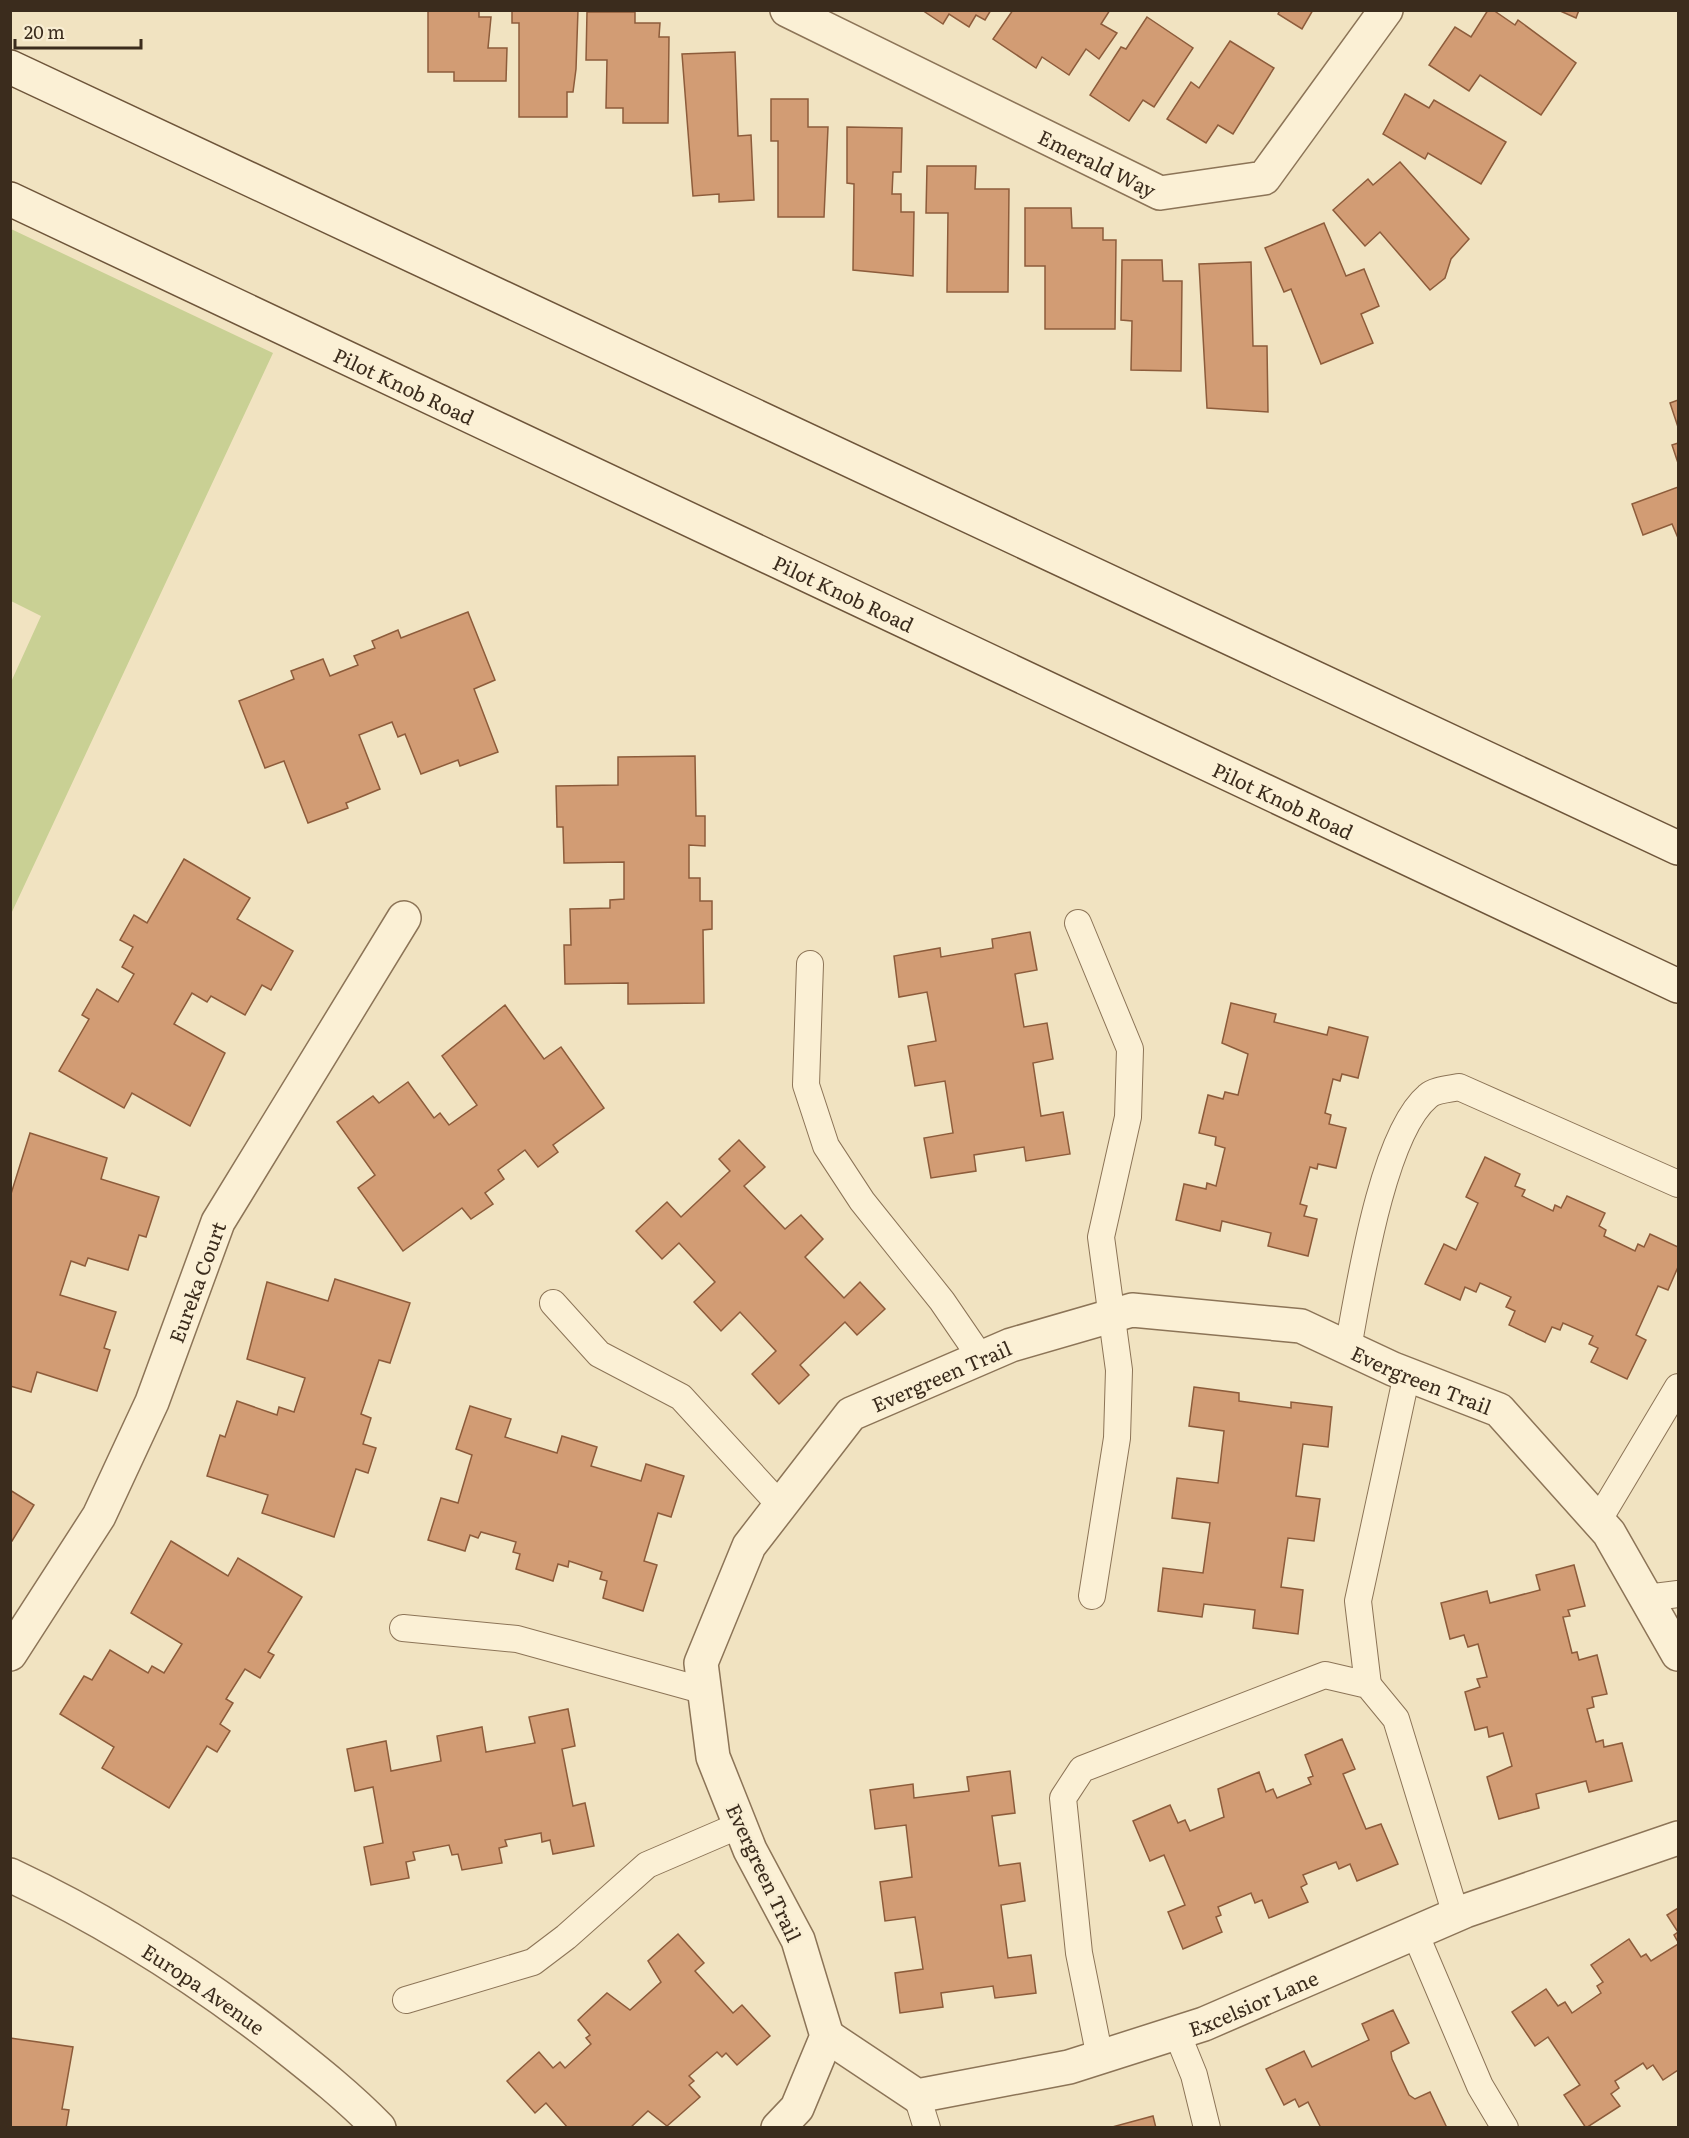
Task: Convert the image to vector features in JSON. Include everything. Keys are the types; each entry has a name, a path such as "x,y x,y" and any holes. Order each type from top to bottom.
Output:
{"street":[{"name":"Emerald Way","path":"788,10 1161,193 1264,178 1386,10"},
{"path":"10,67 1678,848"},
{"name":"Pilot Knob Road","path":"10,199 1678,986"},
{"name":"Eureka Court","path":"10,1654 99,1516 152,1402 218,1222 404,918"},
{"name":"Evergreen Trail","path":"827,2036 798,1940 750,1850 713,1757 701,1663 748,1546 851,1414 1011,1345 1132,1310 1301,1326 1407,1374 1499,1410 1609,1533 1678,1654"},
{"name":"Excelsior Lane","path":"917,2096 1069,2067 1204,2024 1456,1915 1678,1838"},
{"name":"Europa Avenue","path":"10,1875 107,1924 221,1996 328,2080 379,2127"},
{"path":"778,2127 797,2108 827,2036 917,2096"}],"lane":[{"path":"1078,923 1130,1049 1128,1117 1101,1237 1119,1370 1117,1438 1092,1596"},
{"path":"810,964 806,1085 826,1146 862,1201 942,1301 981,1358"},
{"path":"1348,1348 1365,1252 1392,1159 1409,1121 1429,1095 1459,1087 1678,1184"},
{"path":"553,1303 599,1354 681,1396 780,1505"},
{"path":"1407,1374 1358,1601 1368,1685 1396,1719 1456,1915"},
{"path":"1598,1521 1678,1387"},
{"path":"1646,1598 1678,1594"},
{"path":"403,1628 517,1639 705,1691"},
{"path":"1100,2058 1079,1953 1063,1798 1082,1769 1325,1675 1368,1685"},
{"path":"406,2000 533,1962 566,1937 647,1865 740,1825"},
{"path":"1415,1933 1480,2086 1505,2127"},
{"path":"1176,2033 1194,2075 1207,2127"},
{"path":"917,2096 927,2127"}],"green space":[{"path":"11,229 273,353 11,914 11,682 41,616 11,601"}],"building":[{"path":"428,10 479,10 479,17 491,17 488,48 507,48 506,81 454,81 454,72 428,72"},
{"path":"512,10 578,10 576,69 573,92 567,92 567,117 519,117 519,23 512,23"},
{"path":"922,10 991,10 985,20 976,15 969,27 949,14 943,24"},
{"path":"1013,10 1110,10 1101,24 1117,33 1099,59 1086,49 1069,75 1042,57 1036,68 993,39"},
{"path":"1280,10 1313,10 1302,29 1278,14"},
{"path":"1488,10 1493,10 1515,25 1518,20 1576,63 1541,115 1480,75 1469,91 1429,65 1455,27 1471,37"},
{"path":"1558,10 1579,10 1576,18"},
{"path":"587,12 635,12 635,23 660,23 659,37 669,37 668,123 623,123 623,108 606,108 607,60 586,60"},
{"path":"1147,17 1193,48 1154,107 1143,100 1129,121 1090,95 1121,47 1126,49"},
{"path":"1230,41 1274,68 1233,134 1218,125 1206,143 1167,119 1191,82 1199,88"},
{"path":"735,52 738,136 751,135 754,200 719,202 719,194 693,196 682,54"},
{"path":"1405,94 1429,108 1434,100 1506,142 1481,184 1428,153 1425,159 1383,134"},
{"path":"771,99 808,99 808,127 828,127 824,217 778,217 778,141 771,141"},
{"path":"847,127 902,128 901,172 893,172 892,194 901,194 901,212 914,212 913,276 853,270 854,184 847,183"},
{"path":"1400,162 1469,239 1451,259 1445,278 1430,290 1380,232 1365,246 1333,210 1368,179 1373,185"},
{"path":"927,166 976,166 975,189 1009,189 1008,292 947,292 948,213 926,213"},
{"path":"1025,208 1071,208 1072,228 1103,228 1103,240 1116,240 1115,329 1045,329 1045,266 1025,266"},
{"path":"1324,223 1346,276 1364,269 1379,306 1361,314 1373,343 1321,364 1291,289 1284,292 1265,248"},
{"path":"1122,260 1162,260 1163,281 1182,281 1181,371 1131,370 1132,321 1121,320"},
{"path":"1251,262 1253,346 1267,346 1268,412 1207,408 1199,264"},
{"path":"1678,400 1678,427 1670,403"},
{"path":"1678,443 1678,463 1672,445"},
{"path":"1678,487 1678,538 1672,524 1643,535 1632,504"},
{"path":"468,612 495,680 474,689 498,752 460,766 458,760 421,774 405,734 398,737 392,722 359,735 380,789 346,803 348,808 308,823 284,761 265,768 239,701 294,679 291,671 323,659 330,676 358,665 354,656 375,648 372,641 398,630 401,638"},
{"path":"695,756 696,816 705,816 705,846 689,845 689,878 700,878 700,901 712,901 712,929 703,930 704,1003 628,1004 628,983 565,984 564,945 571,945 570,909 610,908 610,900 624,899 624,862 564,863 563,827 557,827 556,786 618,785 618,757"},
{"path":"184,859 250,898 237,919 293,951 271,990 262,985 245,1015 211,996 207,1002 192,993 174,1024 225,1053 190,1126 132,1093 124,1108 59,1071 89,1019 82,1015 97,989 118,1002 134,974 122,967 133,947 120,940 134,915 147,923"},
{"path":"1030,932 1037,970 1015,974 1024,1027 1047,1023 1053,1059 1033,1063 1041,1116 1063,1112 1070,1154 1026,1161 1024,1147 974,1155 976,1171 931,1178 924,1138 953,1133 945,1081 915,1086 908,1046 936,1041 927,992 899,997 894,956 940,948 941,957 993,948 992,939"},
{"path":"1231,1003 1276,1014 1274,1022 1327,1035 1329,1027 1368,1037 1358,1078 1342,1074 1340,1081 1333,1079 1325,1113 1331,1115 1329,1124 1346,1128 1336,1168 1318,1164 1317,1169 1310,1167 1300,1204 1307,1206 1304,1216 1317,1219 1308,1256 1268,1246 1271,1233 1222,1221 1220,1231 1176,1220 1184,1184 1206,1189 1207,1183 1216,1186 1225,1148 1215,1145 1216,1137 1199,1133 1208,1095 1223,1099 1225,1092 1238,1095 1248,1054 1222,1043"},
{"path":"505,1005 544,1059 561,1047 604,1108 553,1145 558,1152 538,1167 525,1150 498,1170 504,1179 485,1193 493,1204 471,1219 462,1208 403,1251 358,1188 375,1175 337,1122 373,1096 379,1103 408,1082 434,1118 440,1113 449,1125 477,1105 442,1056"},
{"path":"30,1133 107,1158 101,1179 159,1197 146,1237 139,1235 128,1270 88,1258 85,1266 71,1261 60,1295 116,1312 104,1348 110,1350 97,1391 37,1372 31,1392 10,1386 10,1197"},
{"path":"739,1140 765,1167 744,1186 785,1229 801,1215 823,1239 805,1257 844,1298 860,1282 885,1309 857,1335 845,1322 800,1365 809,1375 779,1404 752,1374 776,1351 740,1312 721,1331 694,1302 715,1282 679,1243 662,1259 636,1231 667,1202 681,1217 730,1171 719,1159"},
{"path":"1485,1157 1520,1174 1515,1186 1525,1190 1522,1196 1553,1211 1555,1205 1561,1208 1567,1196 1605,1213 1599,1226 1606,1230 1604,1236 1635,1251 1638,1244 1644,1247 1650,1234 1678,1247 1678,1267 1668,1290 1658,1286 1636,1335 1646,1340 1627,1379 1591,1362 1598,1348 1589,1344 1593,1336 1563,1323 1560,1330 1552,1327 1545,1342 1509,1325 1515,1311 1506,1307 1511,1297 1480,1283 1476,1292 1465,1287 1460,1300 1425,1284 1444,1244 1456,1250 1478,1203 1466,1197"},
{"path":"335,1279 410,1303 390,1363 379,1360 361,1414 371,1418 363,1444 376,1448 368,1473 356,1469 334,1537 262,1513 268,1495 207,1476 220,1435 225,1437 237,1401 277,1415 279,1407 294,1412 305,1378 247,1359 267,1282 328,1301"},
{"path":"1194,1387 1239,1393 1239,1401 1291,1408 1291,1402 1332,1407 1328,1447 1303,1444 1296,1496 1320,1499 1314,1541 1288,1538 1281,1587 1303,1590 1298,1634 1253,1628 1255,1610 1204,1604 1202,1617 1158,1611 1163,1568 1203,1573 1210,1523 1172,1518 1177,1478 1218,1483 1224,1431 1189,1426"},
{"path":"470,1406 511,1419 505,1437 557,1453 562,1436 597,1447 591,1466 641,1481 646,1464 684,1476 671,1517 658,1513 644,1561 657,1565 643,1611 603,1598 607,1581 600,1579 602,1572 569,1561 568,1567 558,1564 553,1581 516,1569 520,1554 513,1552 516,1542 481,1532 478,1538 470,1535 465,1551 428,1540 441,1498 458,1503 472,1455 456,1449"},
{"path":"10,1490 34,1505 12,1541 10,1540"},
{"path":"171,1541 228,1576 238,1558 302,1597 268,1652 274,1655 260,1678 245,1669 226,1699 233,1703 220,1724 230,1731 217,1752 207,1746 169,1808 102,1768 114,1747 60,1714 84,1676 92,1680 110,1650 148,1673 152,1666 164,1673 182,1644 131,1613"},
{"path":"1574,1565 1585,1606 1568,1610 1570,1616 1563,1617 1572,1653 1577,1652 1579,1660 1597,1655 1607,1694 1592,1697 1594,1707 1587,1709 1596,1742 1603,1740 1604,1747 1622,1743 1632,1781 1589,1792 1586,1781 1536,1794 1539,1808 1499,1819 1487,1777 1512,1766 1503,1733 1489,1737 1487,1727 1475,1730 1465,1692 1480,1687 1477,1679 1487,1677 1478,1644 1468,1647 1464,1635 1450,1639 1441,1603 1487,1591 1490,1603 1540,1590 1536,1575"},
{"path":"568,1709 575,1746 562,1749 573,1806 585,1803 594,1846 553,1854 550,1840 542,1842 541,1833 505,1840 507,1846 499,1848 502,1863 462,1870 458,1854 452,1855 449,1845 413,1852 415,1860 406,1862 409,1878 371,1885 364,1847 383,1843 373,1787 355,1791 347,1749 386,1741 391,1771 441,1761 437,1736 482,1727 486,1752 535,1743 529,1717"},
{"path":"1342,1739 1355,1769 1343,1774 1366,1829 1381,1824 1398,1864 1357,1881 1350,1864 1339,1869 1336,1862 1303,1875 1307,1884 1301,1887 1308,1902 1269,1918 1262,1900 1255,1903 1251,1893 1218,1907 1221,1915 1216,1917 1222,1932 1183,1949 1168,1912 1185,1905 1164,1855 1150,1861 1133,1821 1170,1805 1178,1823 1185,1820 1190,1831 1224,1817 1218,1789 1259,1772 1266,1792 1273,1789 1277,1798 1311,1784 1308,1778 1313,1776 1305,1755"},
{"path":"1010,1771 1015,1813 992,1816 999,1866 1020,1863 1025,1901 1001,1905 1008,1958 1031,1955 1036,1993 995,1998 993,1986 941,1993 943,2007 900,2013 895,1973 923,1969 915,1917 885,1921 880,1882 912,1877 906,1825 875,1829 870,1790 913,1784 914,1798 969,1791 967,1777"},
{"path":"1678,1908 1678,1932 1667,1915"},
{"path":"678,1934 704,1963 695,1971 733,2013 742,2005 770,2036 737,2065 726,2053 722,2057 717,2052 689,2076 694,2081 689,2085 700,2097 667,2126 648,2111 630,2128 568,2128 546,2103 535,2113 507,2081 539,2052 553,2068 560,2062 565,2068 591,2044 586,2038 590,2035 578,2020 607,1993 630,2010 661,1982 648,1961"},
{"path":"1629,1939 1641,1957 1646,1954 1651,1961 1678,1944 1678,2070 1663,2080 1653,2065 1647,2069 1643,2063 1615,2081 1619,2088 1611,2094 1620,2106 1586,2128 1564,2095 1580,2085 1548,2037 1535,2046 1512,2012 1546,1989 1558,2006 1565,2002 1572,2013 1601,1993 1597,1986 1603,1982 1591,1965"},
{"path":"1393,2010 1409,2043 1391,2052 1392,2059 1409,2095 1415,2099 1430,2092 1447,2128 1321,2128 1308,2102 1299,2107 1295,2099 1284,2105 1266,2069 1304,2051 1312,2067 1369,2040 1362,2024"},
{"path":"10,2038 73,2047 62,2109 69,2110 66,2128 10,2128"},
{"path":"1153,2116 1156,2128 1112,2128 1112,2127"}]}
